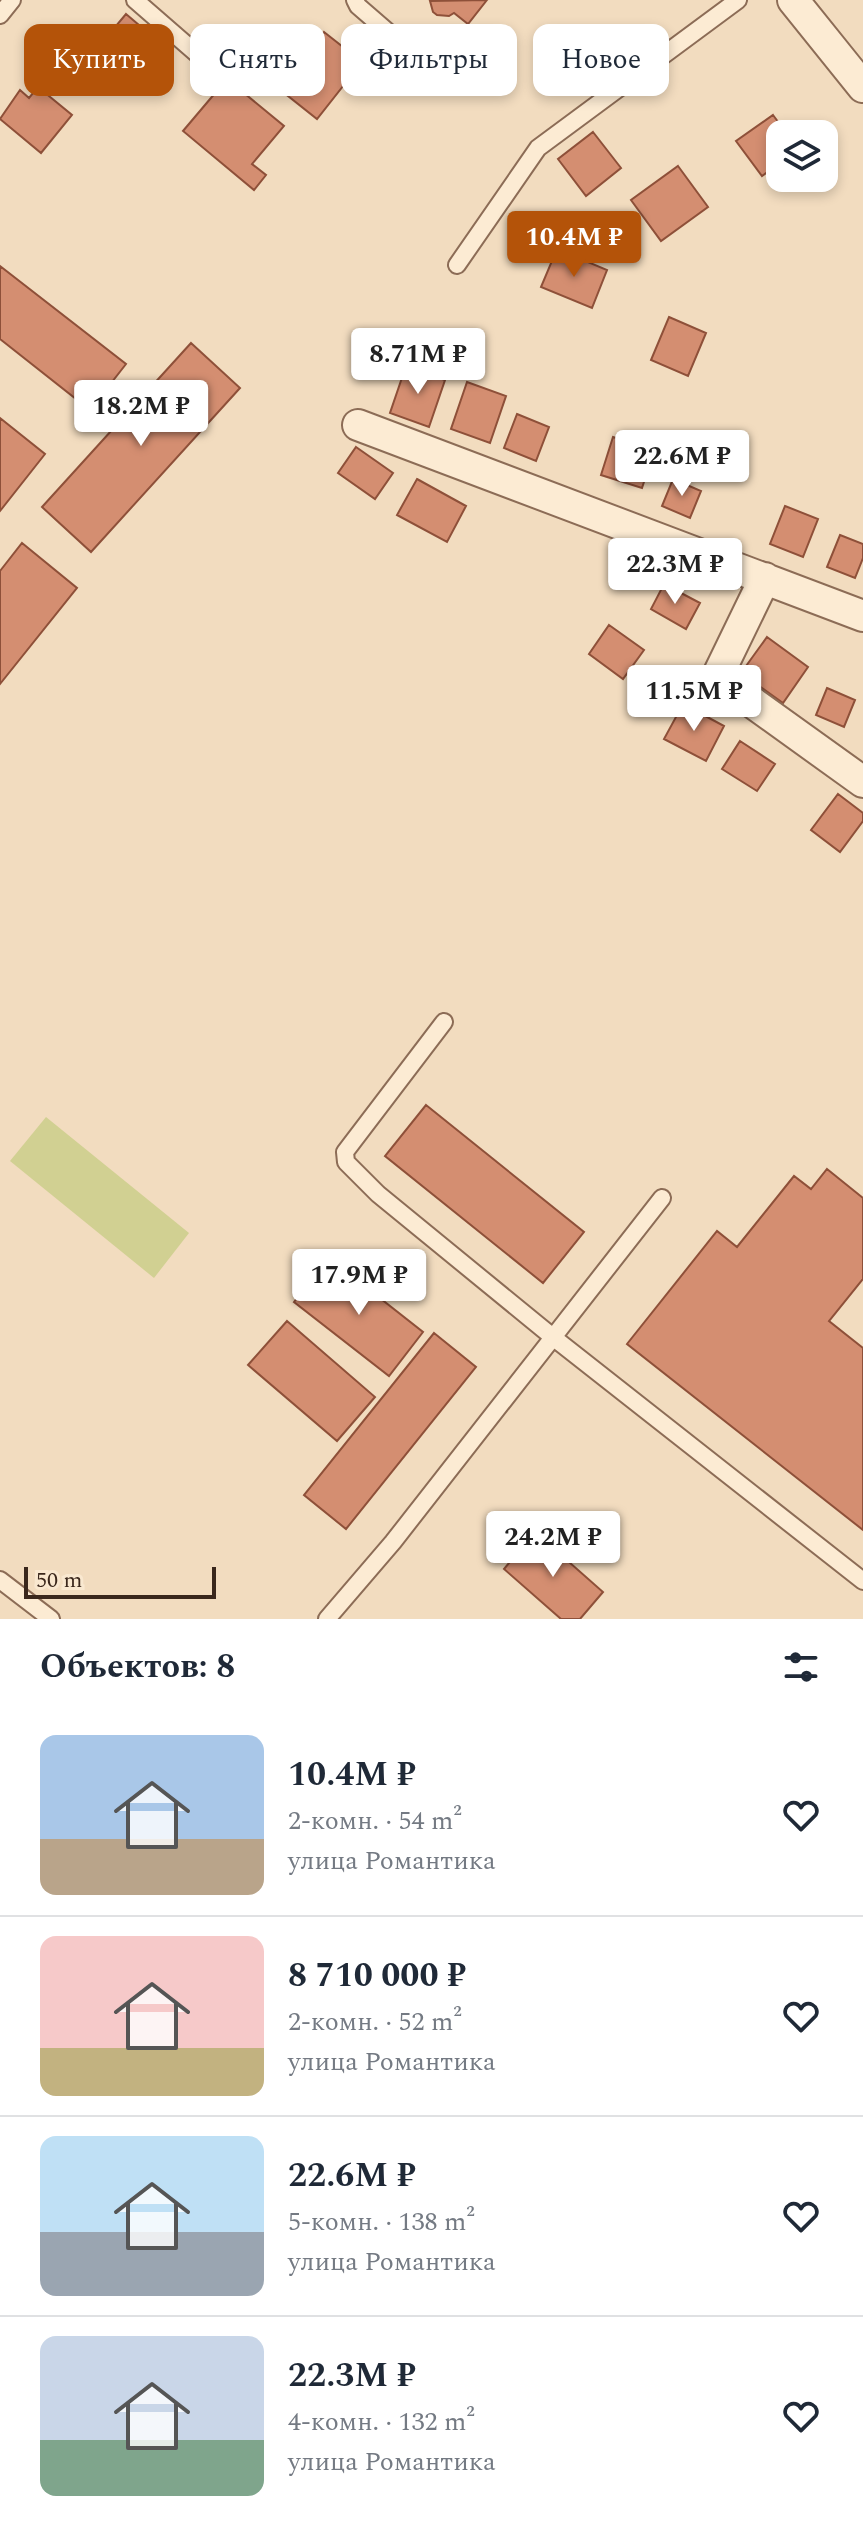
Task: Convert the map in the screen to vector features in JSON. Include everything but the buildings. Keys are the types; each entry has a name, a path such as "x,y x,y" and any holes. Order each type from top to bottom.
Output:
{"street":[{"path":"793,0 863,87"},
{"path":"358,425 863,616"},
{"path":"765,578 717,677 863,782"}],"lane":[{"path":"0,15 12,0"},
{"path":"135,0 190,48"},
{"path":"355,0 379,24"},
{"path":"457,265 538,148 738,0"},
{"path":"444,1022 345,1152 346,1162 378,1194 554,1338 863,1581"},
{"path":"327,1619 393,1542 662,1198"},
{"path":"0,1580 51,1619"}],"shaded area":[{"path":"46,1117 189,1233 154,1278 10,1161"}]}
